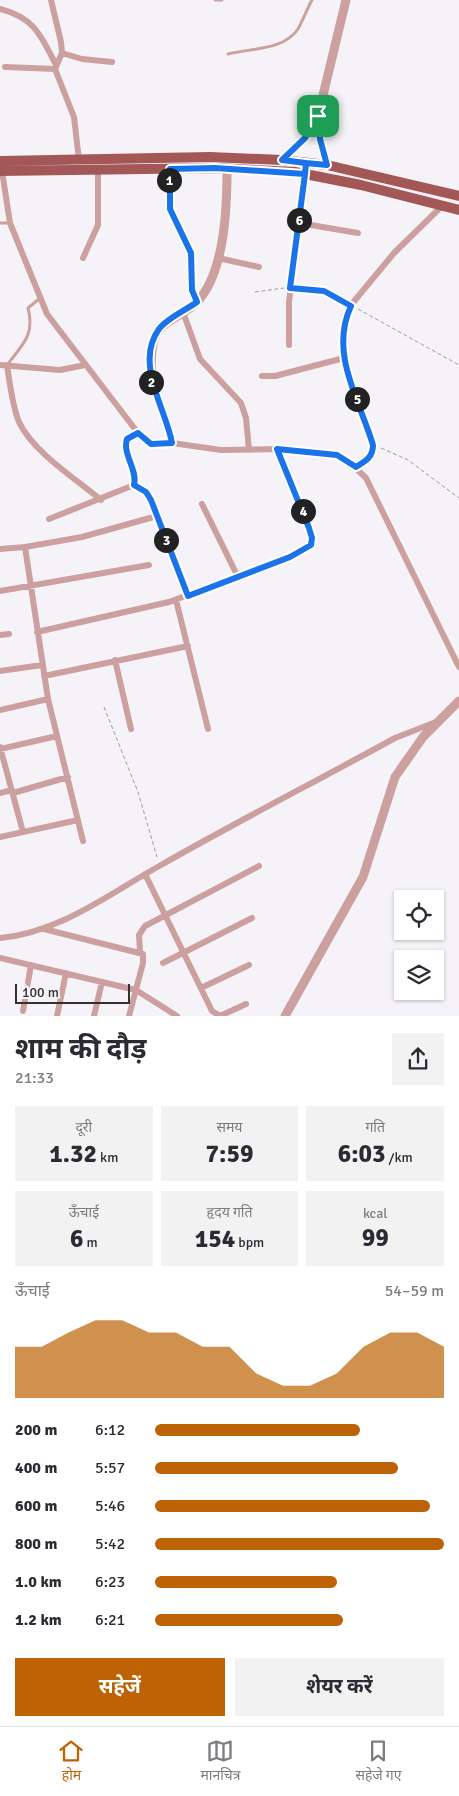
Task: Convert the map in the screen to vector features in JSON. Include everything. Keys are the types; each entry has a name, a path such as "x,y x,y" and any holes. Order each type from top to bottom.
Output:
{"main road":[{"path":"1,168 79,160 210,157 282,160 459,210"},
{"path":"1,168 98,170 227,169 305,168 327,165 459,196"}],"street":[{"path":"51,0 62,42 62,53 56,67"},
{"path":"327,165 320,139 318,116 346,0"},
{"path":"0,9 20,16 35,27 56,67 74,117 79,160"},
{"path":"62,53 89,60 112,62"},
{"path":"5,67 56,67"},
{"path":"282,160 300,144 318,116"},
{"path":"1,168 10,223 39,299 54,325 138,433 151,444 172,443 208,449 277,449 337,455 356,467 375,496 459,667"},
{"path":"288,345 290,288 305,168"},
{"path":"170,169 170,209 191,253 192,290 197,302"},
{"path":"172,443 167,420 152,383 153,342 159,329 197,302 210,283 218,258 224,226 227,169"},
{"path":"83,258 98,225 98,170"},
{"path":"356,467 370,457 373,445 344,358 342,342 344,325 351,306 394,253 443,205"},
{"path":"299,223 358,233"},
{"path":"218,258 259,266"},
{"path":"183,312 200,359 241,402 249,450"},
{"path":"262,376 275,376 344,358"},
{"path":"86,365 60,370 3,365 16,414 27,435 50,458 101,500"},
{"path":"134,485 135,478 126,442 138,433"},
{"path":"37,632 176,600 303,551 312,542 309,528 277,449"},
{"path":"49,519 101,500 134,485"},
{"path":"134,485 146,492 188,596"},
{"path":"202,504 238,577"},
{"path":"0,549 74,539 157,516"},
{"path":"25,547 48,699 84,841"},
{"path":"0,590 30,587 149,565"},
{"path":"176,600 208,729"},
{"path":"0,635 9,634"},
{"path":"44,676 188,646"},
{"path":"116,660 131,729"},
{"path":"0,671 42,665"},
{"path":"0,710 48,699"},
{"path":"284,1016 363,877 395,777 412,751 436,722 459,701"},
{"path":"0,938 44,929 87,909 160,865 395,738 436,722"},
{"path":"23,832 0,749 57,736"},
{"path":"0,793 68,777"},
{"path":"0,837 78,820"},
{"path":"129,1016 143,963 139,939 142,929 259,866"},
{"path":"144,874 217,1016 225,1015 246,1004"},
{"path":"163,963 252,918"},
{"path":"44,929 140,952"},
{"path":"0,958 136,990 177,1016"},
{"path":"22,1011 31,965"},
{"path":"201,988 249,965"},
{"path":"57,1016 66,973"},
{"path":"94,1016 102,982"}],"lane":[{"path":"215,0 222,0"},
{"path":"228,54 245,49 266,48 290,36 298,28 311,0"},
{"path":"0,224 10,223"},
{"path":"3,365 27,339 32,323 28,308 39,299"}],"path":[{"path":"255,292 290,288 324,291 459,365"},
{"path":"373,445 408,460 459,498"},
{"path":"104,707 138,792 160,865"}],"route":[{"path":"318,116 305,138 295,150 282,160 306,163 305,174 290,288 324,291 351,306 344,325 342,342 344,358 373,445 373,451 366,461 356,467 337,455 303,450 277,449 309,528 312,538 311,545 290,557 188,596 151,500 146,492 134,485 135,478 126,445 127,439 138,433 146,442 151,444 172,443 167,420 157,400 150,373 153,342 163,325 197,302 192,290 193,266 191,253 170,209 168,194 170,169 215,168 305,174 306,163 327,165 321,147 318,116"}]}
